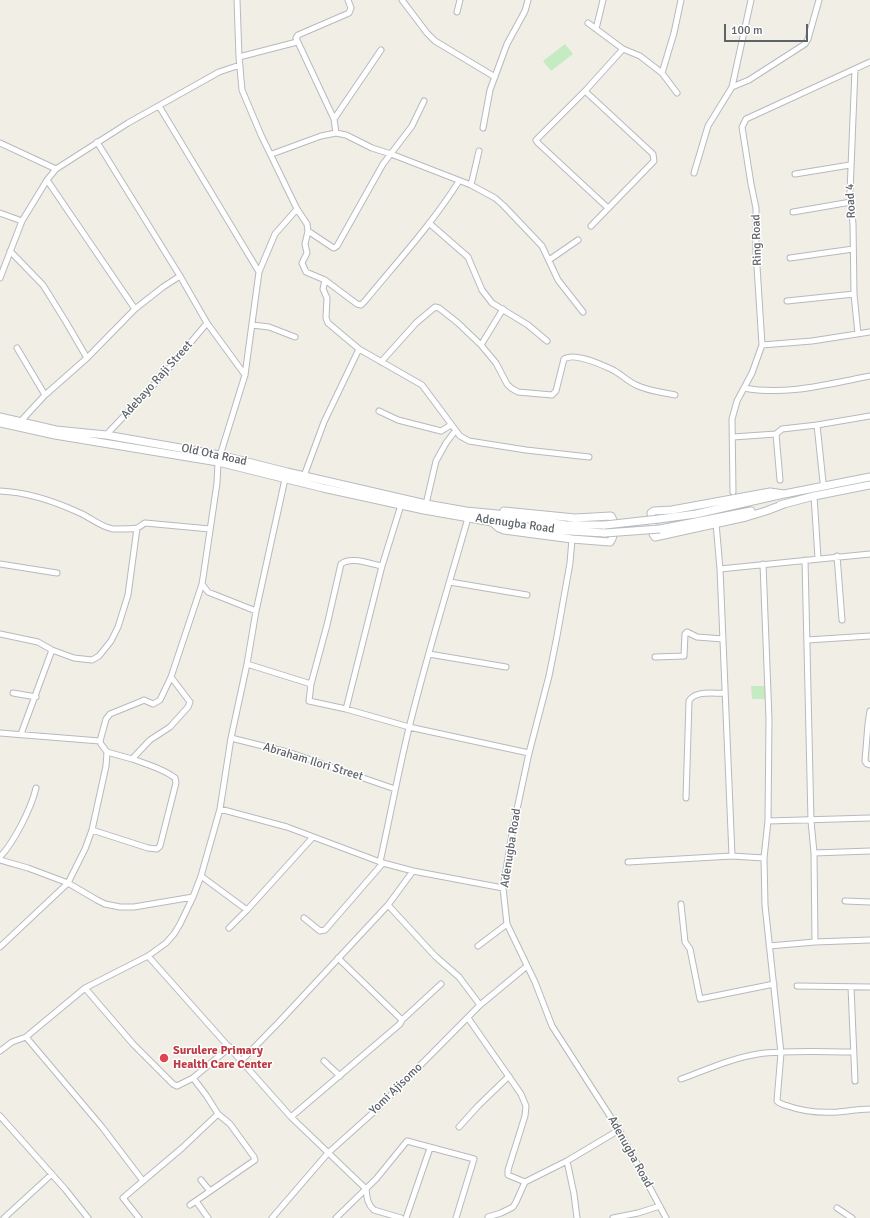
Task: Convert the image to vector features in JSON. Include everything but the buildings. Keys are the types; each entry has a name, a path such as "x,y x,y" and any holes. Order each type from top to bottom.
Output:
{"street":[{"path":"237,0 242,90 261,135 272,154 297,209 307,224 308,232 305,244 307,253 302,263 306,272 325,280 357,304 365,302 446,202 459,181"},
{"path":"336,133 334,120 296,38 298,35 349,13 351,8 348,0"},
{"path":"402,0 427,33 435,41 495,76"},
{"path":"457,12 460,0"},
{"path":"483,128 490,90 507,44 525,11 528,0"},
{"path":"596,29 603,0"},
{"path":"662,73 674,33 681,0"},
{"path":"694,173 708,126 732,87 751,0"},
{"path":"732,87 748,80 805,44 808,39 819,0"},
{"path":"588,23 623,49 640,56 662,73 677,93"},
{"path":"239,57 297,42"},
{"path":"608,208 536,140 585,91 623,49"},
{"path":"334,120 381,50"},
{"name":"Ring Road","path":"732,492 732,419 737,401 755,367 762,345 756,251 756,208 742,127 746,119 870,62"},
{"path":"0,278 22,221 47,180 56,169 97,142 219,72 240,65"},
{"name":"Road 4","path":"854,69 850,192 854,294 858,334"},
{"path":"585,91 653,154 654,158 654,161 591,226"},
{"path":"308,232 334,248 383,164 412,126 424,102"},
{"path":"159,106 259,272"},
{"path":"272,154 321,136 336,133 346,135 372,148 470,185 495,198 542,246 558,280 583,312"},
{"path":"97,142 180,276 207,324 245,375"},
{"path":"0,143 56,169"},
{"path":"470,185 479,151"},
{"path":"794,174 850,165"},
{"path":"47,180 135,309"},
{"path":"793,212 851,202"},
{"path":"0,947 68,883 85,849 92,830 105,774 106,752 100,741 106,719 110,714 144,700 153,704 157,702 160,700 171,677 202,584 219,458 245,375 259,272 275,234 297,209"},
{"path":"0,213 22,221"},
{"path":"429,223 468,257 482,290 492,303 528,325 547,341"},
{"path":"549,260 578,240"},
{"path":"790,258 853,249"},
{"path":"10,251 43,285 87,358"},
{"path":"20,422 45,395 87,358 135,309 180,276"},
{"path":"325,280 323,289 327,298 326,318 328,323 359,349 422,385 460,436 469,441 526,450 589,457"},
{"path":"787,302 854,294"},
{"path":"381,362 416,323 434,307 439,308 458,323 481,345 496,363 507,384 518,392 552,395 556,391 564,359 566,357 581,357 611,369 636,385 675,395"},
{"path":"481,345 503,309"},
{"name":"Adebayo Raji Street","path":"106,435 165,373 207,324"},
{"path":"252,325 269,327 295,337"},
{"path":"762,345 812,341 870,332"},
{"path":"17,348 45,395"},
{"path":"304,476 324,422 359,349"},
{"path":"744,388 765,391 789,390 870,376"},
{"path":"379,411 398,420 441,430 451,425"},
{"path":"733,437 776,434 782,429 870,416"},
{"name":"Old Ota Road","path":"0,417 65,432 106,435 304,476 425,507"},
{"name":"Old Ota Road","path":"0,423 55,435 219,458 286,479 400,505 425,507"},
{"path":"817,425 823,482"},
{"path":"425,507 436,461 455,431"},
{"path":"776,434 780,480"},
{"path":"870,477 784,494 770,492 678,509 654,511 651,513 653,534 655,536 716,523 766,511 784,504 814,496 870,485"},
{"path":"0,1050 12,1042 26,1037 85,988 148,956 166,942 174,934 193,898 201,876 220,809 256,611 286,479"},
{"path":"0,491 16,492 45,500 92,519 100,525 113,529 137,528 145,523 210,529"},
{"name":"Adenugba Road","path":"425,507 496,514 566,525 606,525 659,520 696,514 784,494"},
{"path":"814,496 818,558"},
{"name":"Adenugba Road","path":"425,507 468,518 492,522 596,534 660,529 784,504"},
{"path":"346,709 382,566 400,505"},
{"path":"492,522 504,530 572,539 610,542 614,536 611,516 575,518 506,511 496,514"},
{"path":"304,918 320,931 326,930 382,862 395,788 409,727 468,518"},
{"path":"716,523 720,568 724,693 732,856"},
{"path":"0,634 38,642 52,650 74,658 92,660 99,656 108,645 118,627 128,595 137,528"},
{"name":"Adenugba Road","path":"572,539 570,563 549,676 529,753 513,828 503,888 507,924 527,966 552,1026 619,1130 666,1218"},
{"path":"720,568 870,554"},
{"path":"837,556 842,620"},
{"path":"382,566 351,560 344,561 341,564 327,625 311,684 309,701 346,709 409,727 529,753"},
{"path":"805,560 811,821 814,853 815,942"},
{"path":"0,564 57,573"},
{"path":"763,564 769,718 768,822 764,858 765,905 781,1053 777,1098 779,1103 797,1109 816,1112 839,1112 870,1109"},
{"path":"450,582 527,595"},
{"path":"202,584 208,592 256,611"},
{"path":"655,657 684,656 685,634 687,632 697,637 722,639"},
{"path":"807,640 870,636"},
{"path":"21,734 36,698 52,650"},
{"path":"429,654 506,667"},
{"path":"247,664 311,684"},
{"path":"132,760 155,736 170,727 188,707 190,702 171,677"},
{"path":"13,693 36,698"},
{"path":"686,798 690,698 696,694 724,693"},
{"path":"870,711 865,762 870,765"},
{"path":"0,732 100,741"},
{"name":"Abraham Ilori Street","path":"232,738 291,753 395,788"},
{"path":"92,830 148,848 157,849 160,846 176,783 175,778 171,775 147,764 106,752"},
{"path":"0,857 8,849 33,801 36,788"},
{"path":"220,809 287,827 382,862 412,871 503,888"},
{"path":"768,822 870,818"},
{"path":"229,928 313,837"},
{"path":"814,853 870,851"},
{"path":"628,862 732,856 764,858"},
{"path":"0,860 28,868 68,883 105,904 120,907 134,907 193,898"},
{"path":"242,1060 388,905 412,871"},
{"path":"201,876 247,910"},
{"path":"845,902 870,902"},
{"path":"681,904 685,942 690,949 700,999 774,984"},
{"path":"388,905 435,956 459,977 480,1005"},
{"path":"478,946 507,924"},
{"path":"769,946 815,942 870,940"},
{"path":"148,956 242,1060 291,1117 366,1189 367,1202 370,1207 374,1210 400,1218"},
{"path":"338,958 402,1020"},
{"name":"Yomi Ajisomo","path":"272,1218 328,1153 376,1110 480,1005 527,966"},
{"path":"291,1117 400,1024 402,1020 441,984"},
{"path":"798,986 870,988"},
{"path":"851,987 855,1081"},
{"path":"85,988 133,1044 173,1084 177,1086 193,1078 230,1048"},
{"path":"468,1018 521,1094 526,1106 521,1130 508,1170 508,1175 525,1182"},
{"path":"26,1037 102,1127 143,1181"},
{"path":"681,1079 740,1058 757,1054 853,1052"},
{"path":"324,1061 340,1076"},
{"path":"459,1127 509,1076"},
{"path":"190,1205 255,1160 230,1124 218,1114 193,1078"},
{"path":"139,1218 123,1198 182,1148 218,1114"},
{"path":"0,1116 52,1174 88,1218"},
{"path":"488,1217 513,1207 525,1182 567,1161 619,1130"},
{"path":"336,1218 376,1179 407,1141 474,1159 456,1218"},
{"path":"406,1218 430,1148"},
{"path":"567,1161 577,1218"},
{"path":"5,1218 52,1174"},
{"path":"201,1180 210,1191"},
{"path":"196,1201 208,1218"},
{"path":"613,1218 638,1213 660,1206"},
{"path":"837,1208 852,1218"}],"green space":[{"path":"565,44 573,54 551,71 543,61"},
{"path":"751,686 766,686 765,699 752,699"}],"place":[{"name":"Surulere Primary Health Care Center","path":"164,1058"}]}
